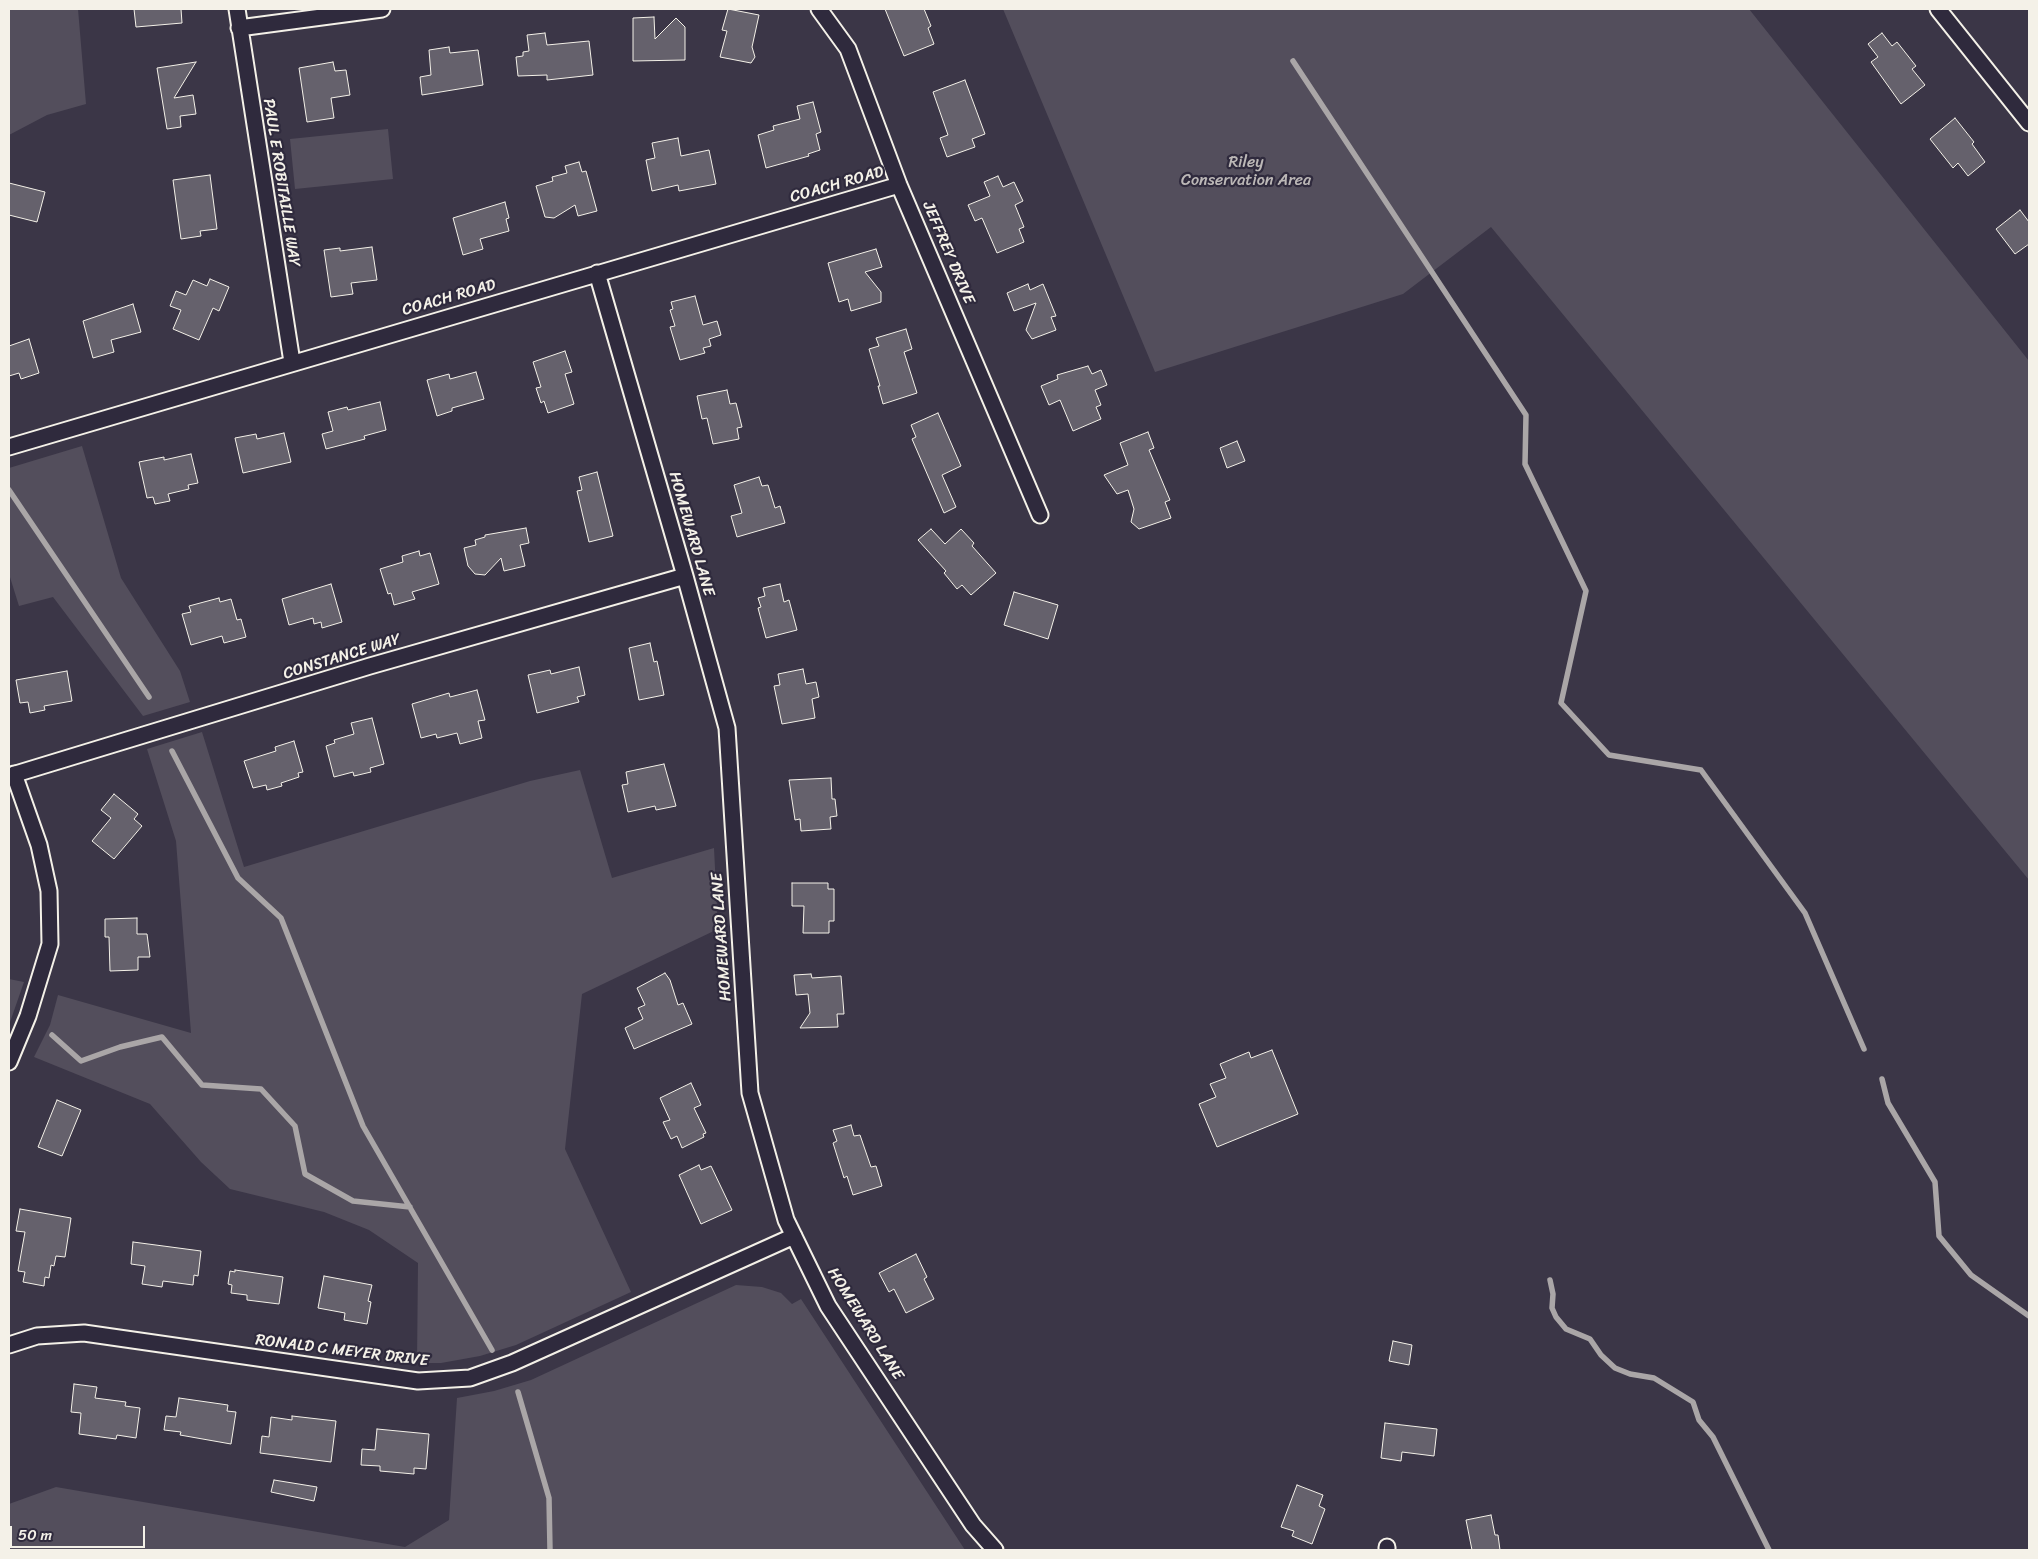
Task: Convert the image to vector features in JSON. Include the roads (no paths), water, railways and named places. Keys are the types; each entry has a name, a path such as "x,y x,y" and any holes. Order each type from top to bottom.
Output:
{"street":[{"name":"PAUL E ROBITAILLE WAY","path":"238,9 239,28 292,362"},
{"path":"239,28 382,9"},
{"name":"JEFFREY DRIVE","path":"819,9 848,50 899,185 1040,515"},
{"path":"1938,9 2029,123"},
{"name":"COACH ROAD","path":"9,447 292,362 899,185"},
{"name":"HOMEWARD LANE","path":"597,273 686,576 727,728 750,1093 786,1220 828,1306 973,1525 995,1550"},
{"name":"CONSTANCE WAY","path":"12,775 370,666 686,576"},
{"path":"9,1062 28,1016 50,944 49,891 39,845 12,775"},
{"name":"RONALD C MEYER DRIVE","path":"9,1345 37,1336 84,1333 418,1381 470,1378 512,1363 794,1236"}],"waterway":[{"path":"1293,61 1526,415 1525,464 1586,591 1561,703 1609,755 1701,770 1805,913 1864,1049"},
{"path":"9,490 149,697"},
{"path":"172,751 238,878 281,918 363,1126 492,1350"},
{"path":"52,1035 81,1061 120,1047 162,1037 202,1085 261,1089 295,1126 305,1174 353,1201 410,1207"},
{"path":"1882,1079 1888,1103 1935,1182 1939,1236 1971,1275 2029,1316"},
{"path":"1550,1280 1553,1294 1552,1308 1556,1317 1566,1329 1590,1339 1601,1355 1615,1368 1630,1374 1654,1378 1693,1402 1699,1420 1713,1437 1769,1550"},
{"path":"518,1392 549,1498 550,1550"}],"park label":[{"name":"Riley Conservation Area","path":"1246,172"}]}
